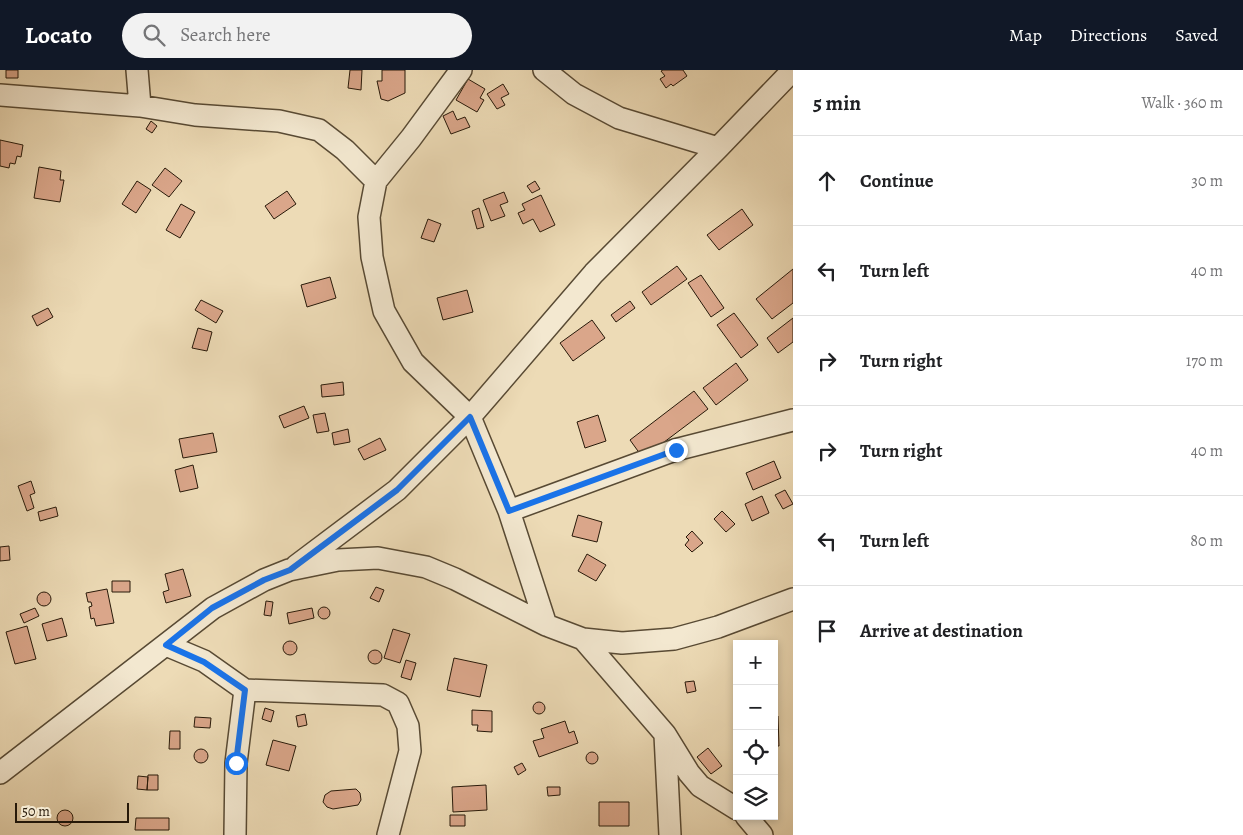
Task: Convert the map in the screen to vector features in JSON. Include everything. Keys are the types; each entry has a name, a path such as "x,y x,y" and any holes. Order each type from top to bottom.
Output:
{"street":[{"path":"137,70 140,106"},
{"path":"461,70 412,138 376,181 369,218 372,257 384,311 413,362 470,417 509,511 546,625"},
{"path":"544,70 574,94 619,118 718,148"},
{"path":"290,570 397,490 470,417 594,273 793,70"},
{"path":"0,95 140,106 195,114 279,121 319,130 345,150 376,181"},
{"path":"509,511 676,450 793,420"},
{"path":"0,773 212,608 264,580 290,570 338,560 378,558 426,567 455,578 546,625 583,639 622,643 674,639 718,627 793,599"},
{"path":"583,639 665,734 689,773 700,786 733,807"},
{"path":"166,645 204,662 245,690 384,695 398,703 408,726 410,751 388,835"},
{"path":"235,835 236,763 245,690"},
{"path":"665,734 670,835"},
{"path":"749,820 762,835"}],"building":[{"path":"6,70 18,70 18,78 6,78"},
{"path":"350,70 362,70 361,90 348,88"},
{"path":"382,70 405,70 405,93 388,101 381,99 377,81 382,81"},
{"path":"683,70 687,76 673,86 671,84 666,88 660,79 665,76 661,71"},
{"path":"468,79 485,89 480,98 484,100 477,112 456,100"},
{"path":"503,84 509,94 501,98 505,105 497,109 487,94"},
{"path":"453,111 457,120 465,117 470,127 451,134 443,116"},
{"path":"151,121 157,126 152,133 146,129"},
{"path":"0,140 23,145 21,157 17,156 15,164 10,163 9,168 0,166"},
{"path":"39,167 61,171 60,180 64,180 60,202 34,198"},
{"path":"165,168 182,181 169,197 152,185"},
{"path":"137,181 151,190 136,213 122,204"},
{"path":"535,181 540,189 532,193 527,186"},
{"path":"287,191 296,204 274,219 265,206"},
{"path":"504,192 508,202 500,205 505,216 491,221 483,200"},
{"path":"541,195 555,225 540,232 533,219 523,224 518,213 525,210 522,204"},
{"path":"181,204 195,212 180,238 166,230"},
{"path":"479,208 484,227 477,229 472,211"},
{"path":"742,209 753,225 719,250 707,235"},
{"path":"428,219 441,224 434,242 421,238"},
{"path":"677,266 687,279 651,305 642,292"},
{"path":"793,269 793,303 772,319 756,299"},
{"path":"701,275 724,308 711,317 688,283"},
{"path":"330,277 336,298 307,307 301,285"},
{"path":"467,290 473,312 443,320 437,298"},
{"path":"201,300 223,311 216,323 195,310"},
{"path":"630,301 635,308 616,322 611,315"},
{"path":"48,308 53,317 37,326 32,316"},
{"path":"734,313 758,345 741,358 717,325"},
{"path":"793,318 793,342 778,353 767,338"},
{"path":"592,320 605,338 573,361 560,343"},
{"path":"198,328 212,332 207,351 192,348"},
{"path":"736,363 748,380 716,405 703,388"},
{"path":"343,382 344,395 322,397 321,385"},
{"path":"694,391 708,409 643,458 630,440"},
{"path":"304,406 309,418 284,428 279,416"},
{"path":"325,413 329,431 317,433 313,415"},
{"path":"598,415 606,441 585,448 577,422"},
{"path":"348,429 350,442 334,445 332,433"},
{"path":"213,433 217,452 183,458 179,439"},
{"path":"380,438 386,450 364,460 358,449"},
{"path":"774,461 781,478 753,490 746,473"},
{"path":"193,465 198,488 180,492 175,470"},
{"path":"31,481 35,493 30,495 34,508 27,511 18,486"},
{"path":"785,490 793,504 783,509 775,495"},
{"path":"762,496 769,513 752,521 745,504"},
{"path":"56,507 58,516 40,521 38,512"},
{"path":"722,511 735,524 726,532 714,519"},
{"path":"578,515 602,522 597,542 572,536"},
{"path":"692,531 703,543 692,552 685,545 689,540 686,537"},
{"path":"9,546 10,560 0,561 0,547"},
{"path":"587,554 606,565 596,581 578,571"},
{"path":"183,569 191,596 166,603 163,592 169,590 165,574"},
{"path":"112,581 130,581 130,592 112,592"},
{"path":"376,587 384,590 379,602 370,598"},
{"path":"107,589 114,623 96,626 94,618 91,619 89,607 92,606 91,602 88,602 86,593"},
{"path":"41,592 47,592 51,599 47,606 41,606 37,602 37,596"},
{"path":"266,601 273,602 271,616 264,615"},
{"path":"322,607 326,607 330,613 326,619 322,619 318,615 318,611"},
{"path":"35,608 39,616 24,623 20,614"},
{"path":"312,608 314,618 289,624 287,613"},
{"path":"62,618 67,636 47,641 42,624"},
{"path":"27,626 36,659 15,664 6,632"},
{"path":"393,629 410,634 400,663 384,658"},
{"path":"290,641 295,643 297,648 295,653 290,655 285,653 283,648 285,643"},
{"path":"375,650 380,652 382,657 380,662 375,664 370,662 368,657 370,652"},
{"path":"454,658 487,665 480,697 447,690"},
{"path":"406,660 416,663 411,680 401,677"},
{"path":"694,681 696,691 687,693 685,682"},
{"path":"539,702 545,708 539,714 533,708"},
{"path":"265,708 274,711 271,722 262,719"},
{"path":"472,710 492,711 492,732 477,731 478,725 472,725"},
{"path":"305,714 307,725 298,727 296,716"},
{"path":"195,717 211,718 210,728 194,727"},
{"path":"565,721 569,733 574,731 578,743 539,757 533,741 544,738 541,729"},
{"path":"170,731 180,731 180,749 169,749"},
{"path":"273,740 296,746 289,771 266,765"},
{"path":"708,748 722,766 711,774 697,757"},
{"path":"198,749 204,749 208,756 204,763 198,763 194,759 194,753"},
{"path":"594,752 597,753 597,763 590,764 587,763 586,756 587,753"},
{"path":"522,763 526,770 518,775 514,767"},
{"path":"148,775 158,775 158,790 147,790"},
{"path":"138,776 148,777 147,790 137,789"},
{"path":"486,785 487,810 453,812 452,787"},
{"path":"547,787 560,787 560,795 548,796"},
{"path":"356,789 360,793 361,800 358,805 333,809 327,807 323,802 325,795 331,791"},
{"path":"599,802 629,802 629,826 599,826"},
{"path":"65,810 73,818 65,826 57,818"},
{"path":"450,815 465,815 465,826 450,826"},
{"path":"136,818 169,818 169,830 135,830"}],"route":[{"path":"236,763 245,690 204,662 166,645 212,608 264,580 290,570 397,490 470,417 509,511 676,450"}]}
